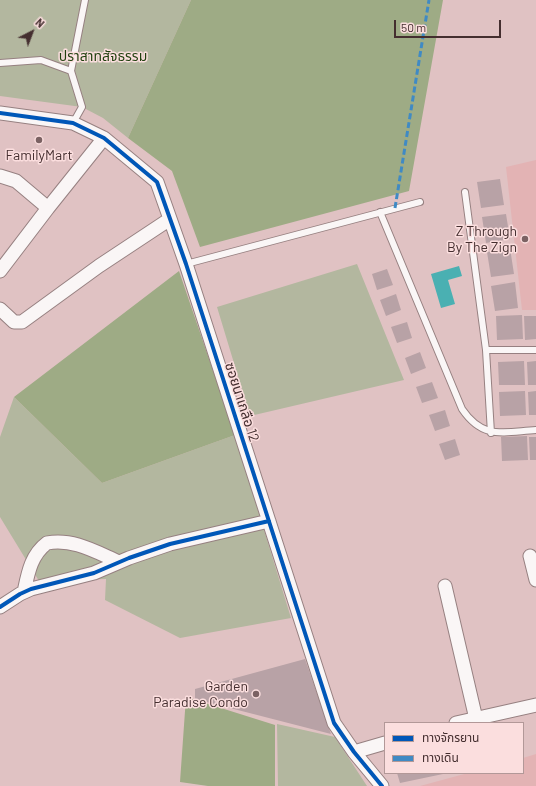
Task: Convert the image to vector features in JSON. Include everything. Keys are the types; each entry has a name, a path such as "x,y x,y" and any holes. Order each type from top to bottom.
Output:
{"street":[{"name":"ซอยนาเกลือ 12","path":"0,113 73,123 104,138 157,182 186,264 334,723 354,752 382,786"},
{"path":"0,271 104,138"},
{"path":"0,176 16,180 48,208"},
{"path":"0,310 14,322 22,322 99,266 170,219"},
{"path":"0,607 24,592 46,584 94,573 119,562 170,544 269,521"},
{"path":"24,592 34,556 47,543 67,542 90,549 119,562"},
{"path":"530,556 536,580"},
{"path":"445,586 476,719"},
{"path":"461,722 536,705"},
{"path":"354,752 384,743"}],"lane":[{"path":"73,123 82,107 71,70 85,0"},
{"path":"0,63 41,60 71,70"},
{"path":"465,192 486,350 490,433"},
{"path":"186,264 420,202"},
{"path":"380,212 462,409 468,418 490,433 536,430"},
{"path":"486,350 536,350"}],"shaded area":[{"name":"Z Through By The Zign","path":"536,160 536,310 522,310 506,167"},
{"path":"536,754 536,786 420,786 464,774 524,774 524,758"}],"green space":[{"name":"ปราสาทสัจธรรม","path":"0,0 191,0 128,138 103,118 82,107 0,96"},
{"path":"191,0 443,0 409,191 200,247 172,171 128,138"},
{"path":"357,264 404,380 250,416 217,307"},
{"path":"179,271 235,435 102,483 14,397"},
{"path":"14,397 102,483 235,435 291,618 180,638 105,600 106,579 39,581 0,517 0,437"},
{"path":"186,697 275,725 275,786 208,786 180,782"},
{"path":"277,724 335,737 367,786 278,786"}],"water":[{"path":"459,266 462,276 448,280 455,304 441,308 431,274"}],"building":[{"path":"500,179 504,205 481,208 477,182"},
{"path":"506,214 510,239 486,243 482,217"},
{"path":"510,248 514,274 491,277 487,252"},
{"path":"387,269 393,285 377,290 372,274"},
{"path":"515,282 518,308 495,311 491,286"},
{"path":"396,294 401,310 386,316 380,300"},
{"path":"522,315 523,339 497,340 496,316"},
{"path":"524,316 536,316 536,339 525,340"},
{"path":"407,322 412,338 397,343 391,327"},
{"path":"420,352 426,368 411,374 405,358"},
{"path":"524,361 525,385 499,385 498,362"},
{"path":"536,361 536,385 528,385 527,362"},
{"path":"432,382 438,398 422,403 416,387"},
{"path":"525,391 526,415 500,416 499,392"},
{"path":"536,391 536,415 529,415 528,392"},
{"path":"445,410 450,426 435,431 429,415"},
{"path":"527,436 528,460 502,461 501,437"},
{"path":"529,437 536,437 536,460 530,460"},
{"path":"455,439 460,455 445,460 439,444"},
{"name":"Garden Paradise Condo","path":"305,659 331,734 195,699 195,689"},
{"path":"397,774 443,774 400,783"}],"marked path":[{"path":"395,208 429,0"}],"cycle path":[{"path":"0,113 73,123 104,138 157,182 186,264 334,723 354,752 382,786"},
{"path":"0,607 31,589 94,573 129,558 170,544 269,521"}],"place":[{"name":"FamilyMart","path":"39,140"},
{"name":"Z Through By The Zign","path":"525,239"},
{"name":"Garden Paradise Condo","path":"256,694"}]}
